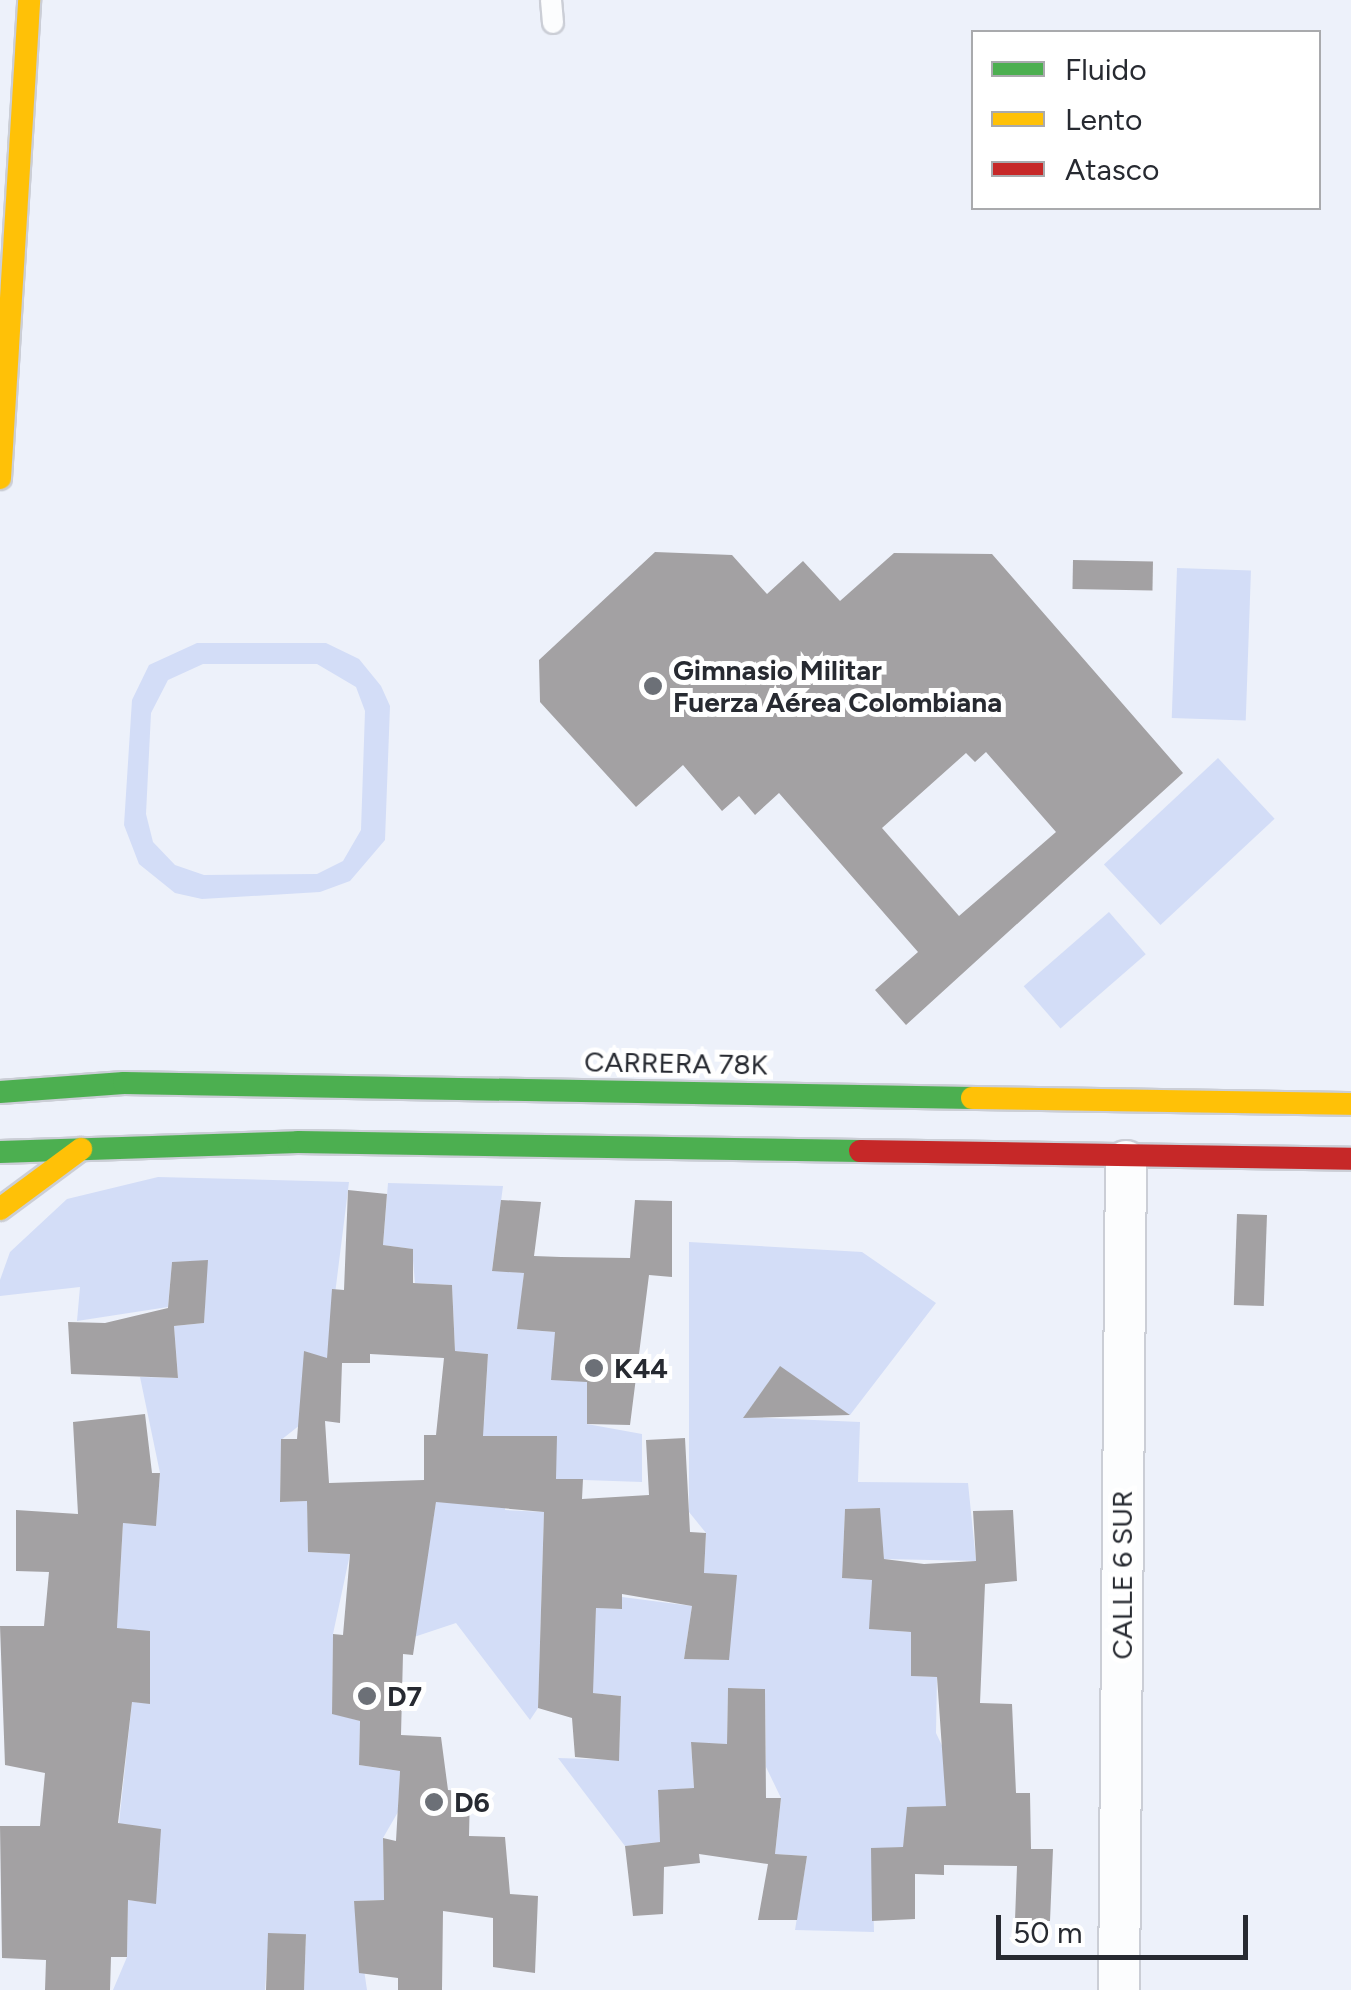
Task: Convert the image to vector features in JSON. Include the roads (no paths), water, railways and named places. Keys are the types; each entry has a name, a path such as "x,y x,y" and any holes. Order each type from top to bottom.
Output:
{"main road":[{"path":"0,478 5,308 29,0"},
{"name":"CARRERA 78K","path":"0,1092 124,1084 1351,1104"},
{"path":"0,1152 89,1145 298,1142 1126,1161 1351,1159"},
{"path":"0,1209 22,1186 89,1145"}],"street":[{"name":"CALLE 6 SUR","path":"1120,1990 1126,1161"}],"lane":[{"path":"551,0 553,22"}],"place":[{"name":"Gimnasio Militar Fuerza Aérea Colombiana","path":"653,686"},
{"name":"K44","path":"594,1368"},
{"name":"D7","path":"367,1696"},
{"name":"D6","path":"434,1802"}]}
